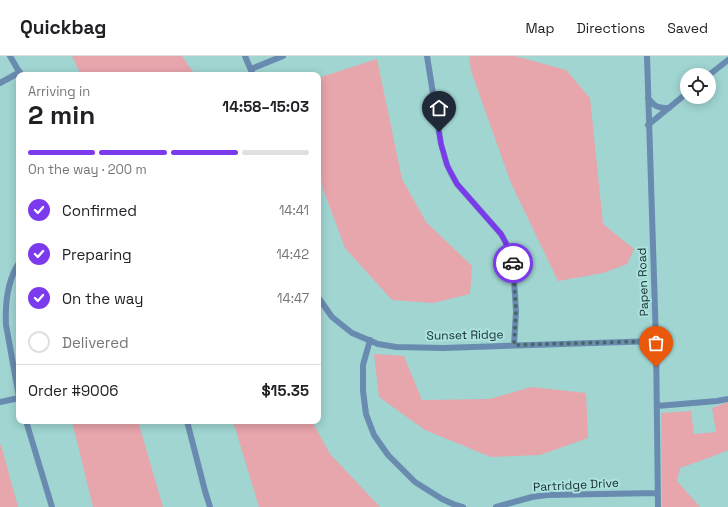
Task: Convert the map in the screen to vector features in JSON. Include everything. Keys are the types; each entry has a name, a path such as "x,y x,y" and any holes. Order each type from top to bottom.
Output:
{"street":[{"path":"10,56 19,72"},
{"path":"245,56 252,72"},
{"path":"251,68 283,56"},
{"path":"427,56 441,144 447,165 457,184 501,234 512,256 516,311 514,345"},
{"name":"Papen Road","path":"647,56 656,341 658,507"},
{"path":"716,69 728,60"},
{"path":"0,83 16,76"},
{"path":"648,98 654,106 669,108"},
{"path":"648,125 680,99"},
{"path":"16,268 7,296 6,314 6,325 16,381"},
{"name":"Sunset Ridge","path":"321,301 337,322 352,333 378,344 396,347 443,348 656,341"},
{"path":"370,340 363,365 363,392 366,414 374,435 388,455 415,482 442,499 463,507"},
{"path":"0,402 16,399"},
{"path":"657,406 728,399"},
{"path":"27,424 52,507"},
{"path":"188,424 210,507"},
{"name":"Partridge Drive","path":"496,507 532,497 548,495 658,493"},
{"path":"520,500 523,507"}],"shaded area":[{"path":"72,56 182,56 193,72 80,72"},
{"path":"469,56 515,56 566,70 590,98 603,224 634,249 627,264 603,273 558,281 511,183 471,71"},
{"path":"377,59 402,179 426,222 472,266 470,294 433,303 392,300 345,248 323,189 321,178 321,77"},
{"path":"374,354 404,356 422,400 490,399 531,387 586,393 588,438 540,455 491,457 425,430 379,397"},
{"path":"728,402 728,450 680,468 677,481 700,507 662,507 661,413 691,411 694,434 716,432 712,408"},
{"path":"73,424 139,424 163,507 93,507"},
{"path":"234,424 314,424 330,454 380,507 259,507"},
{"path":"1,445 18,507 0,507"}],"way so far":[{"path":"513,263 516,311 514,345 656,341 656,367"}],"route":[{"path":"439,132 447,165 457,184 501,234 512,256 513,263"}]}
